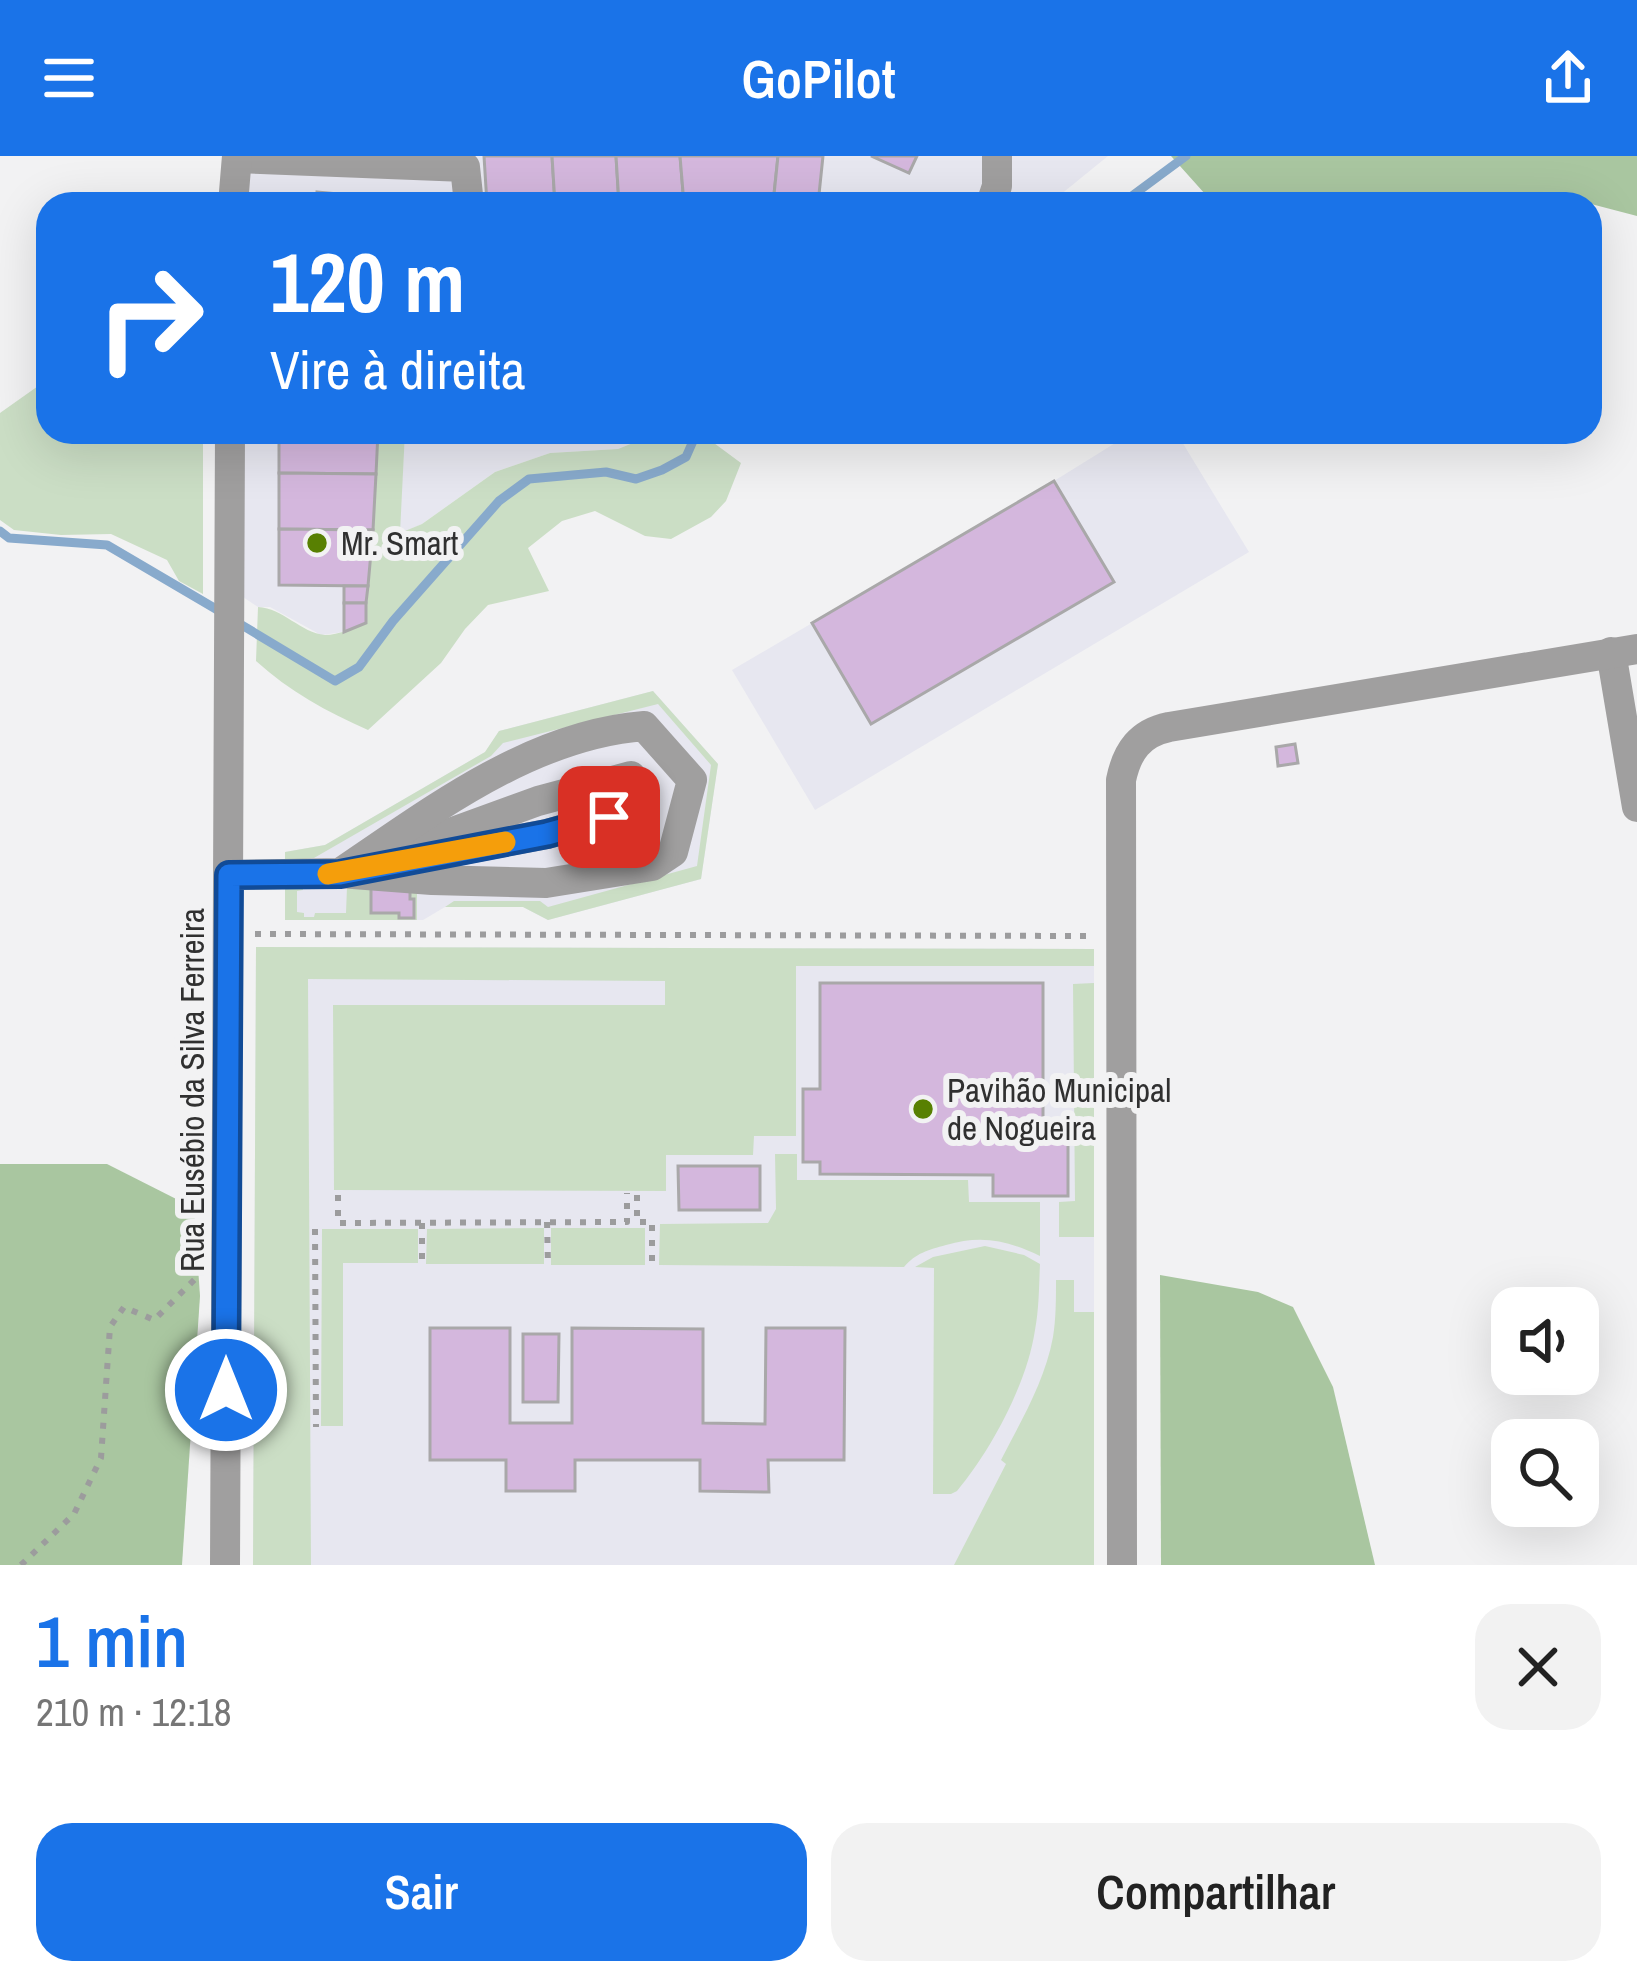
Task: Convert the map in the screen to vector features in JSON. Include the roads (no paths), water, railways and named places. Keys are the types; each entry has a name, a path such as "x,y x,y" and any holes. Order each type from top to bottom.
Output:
{"street":[{"path":"995,192 998,156"},
{"path":"233,192 237,157 465,167 468,192"},
{"name":"Rua Eusébio da Silva Ferreira","path":"225,1565 230,444"},
{"path":"1122,1565 1121,779 1130,752 1157,729 1624,651 1637,807"},
{"path":"229,875 340,874 546,883 652,866 673,852 692,779 644,726 612,728 540,751 503,769 340,874"},
{"path":"631,776 640,808 547,834 340,874 538,801 631,776"}],"waterway":[{"path":"1137,192 1186,156"},
{"path":"235,621 335,681 359,667 393,621 499,501 529,479 606,472 636,479 686,457 692,444"},
{"path":"0,531 9,538 107,545 221,612"}],"place":[{"name":"Mr. Smart","path":"317,543"},
{"name":"Pavihão Municipal de Nogueira","path":"923,1109"}]}
